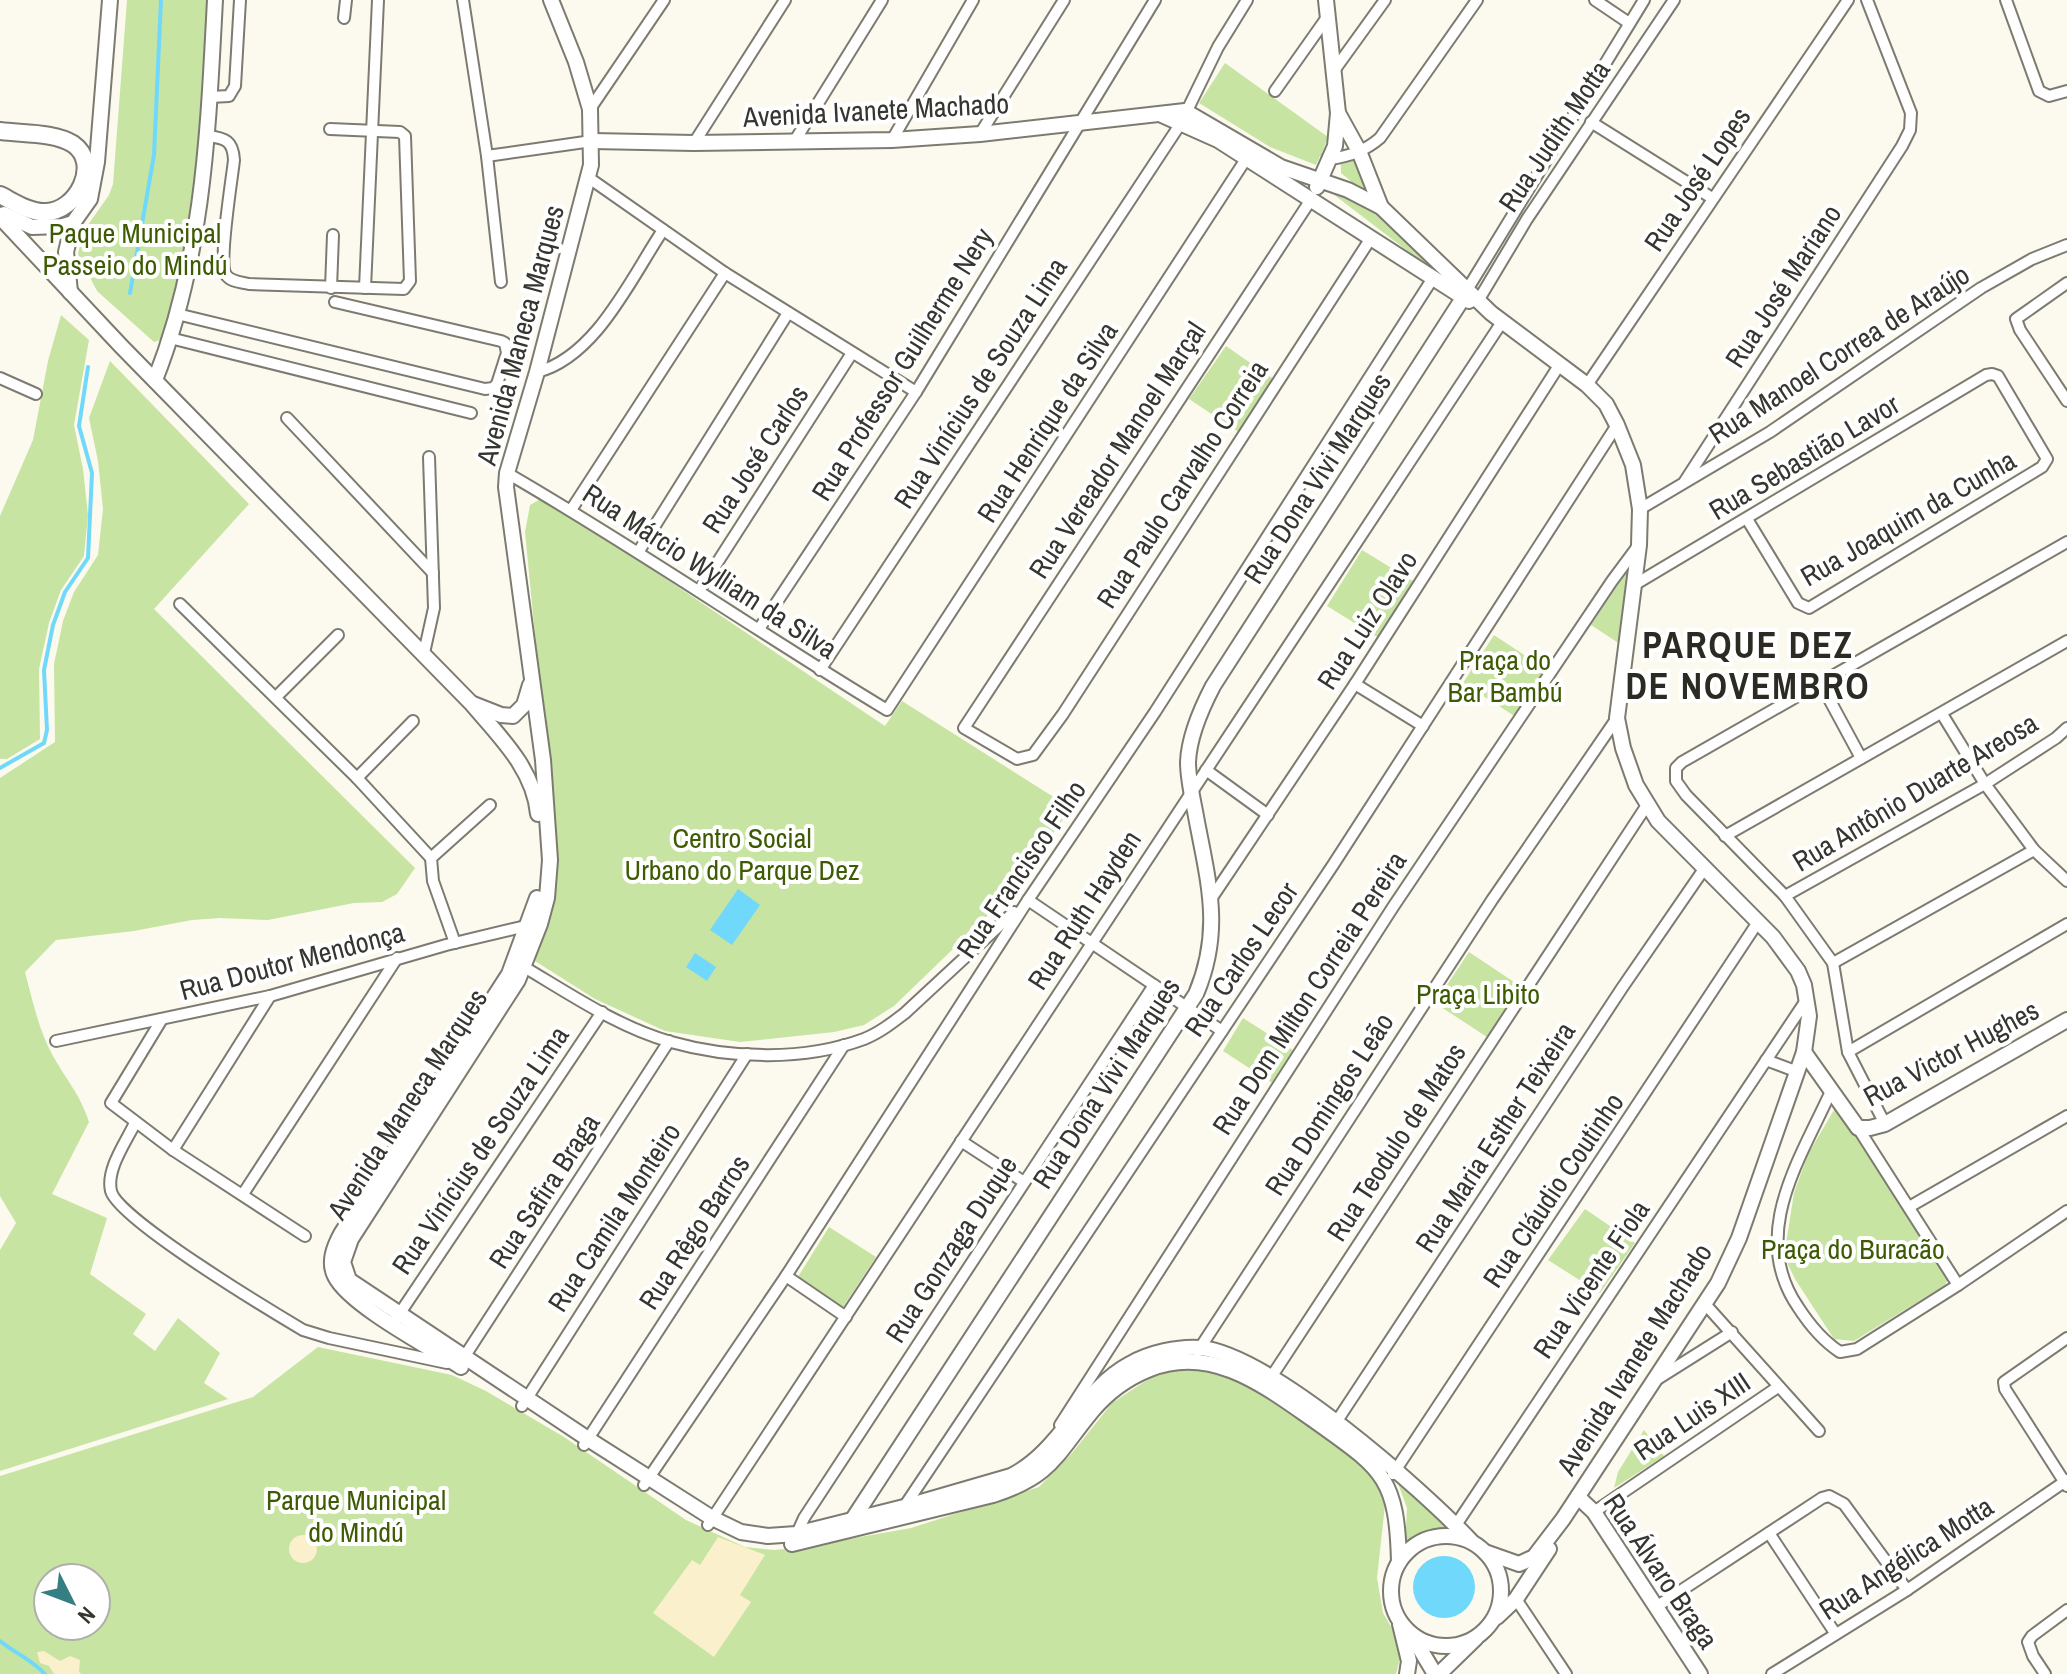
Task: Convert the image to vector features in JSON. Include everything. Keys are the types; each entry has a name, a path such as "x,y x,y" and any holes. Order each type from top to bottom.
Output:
{"main road":[{"path":"0,131 65,140 78,149 85,167 78,192 72,201 58,210 34,211 0,195"}],"street":[{"path":"70,292 66,252 73,223 93,192 110,0"},
{"path":"155,380 177,314 198,228 215,0"},
{"path":"210,97 229,96 235,86 240,0"},
{"path":"344,18 346,0"},
{"path":"365,288 378,0"},
{"path":"463,0 487,156 501,282"},
{"path":"590,109 664,0"},
{"path":"694,143 785,0"},
{"path":"794,142 882,0"},
{"path":"892,140 973,0"},
{"path":"980,134 1064,0"},
{"name":"Rua Professor Guilherme Nery","path":"759,629 916,392 1155,0"},
{"name":"Rua Vinícius de Souza Lima","path":"820,670 1183,117 1247,0"},
{"path":"1312,198 1335,146 1338,113 1326,0"},
{"path":"1333,72 1385,0"},
{"path":"1330,159 1359,151 1380,138 1477,0"},
{"path":"1595,0 1629,23"},
{"name":"Rua Judith Motta","path":"1474,300 1644,0"},
{"name":"Rua Judith Motta","path":"1474,300 1674,0"},
{"name":"Rua José Lopes","path":"1587,385 1848,0"},
{"name":"Rua José Mariano","path":"1685,481 1910,130 1911,113 1867,0"},
{"path":"2006,0 2039,91 2049,96 2067,91"},
{"name":"Avenida Maneca Marques","path":"555,2 590,109 592,141 589,178 507,473 507,501 543,760 550,860 547,898 520,965 345,1252 343,1262 349,1280 396,1320 710,1522 741,1532 795,1539 904,1512 993,1495 1037,1477 1115,1388 1135,1374 1196,1354"},
{"path":"1275,91 1328,16"},
{"path":"1338,113 1359,151 1381,207"},
{"name":"Avenida Ivanete Machado","path":"592,141 892,140 1162,115 1183,117 1266,159 1348,190 1381,207 1474,300 1587,385 1606,404 1633,465 1640,509 1639,545 1617,718 1629,767 1647,805 1669,834 1788,956 1804,985 1808,1034 1798,1072 1739,1238 1706,1305 1563,1519 1534,1557 1527,1562 1512,1563 1485,1552"},
{"name":"Avenida Ivanete Machado","path":"1183,117 1433,278 1474,300"},
{"path":"1591,122 1712,198"},
{"path":"207,136 227,139 233,147 223,260 227,277 249,284 404,289 410,281 405,136 400,132 330,129"},
{"path":"487,156 592,141"},
{"name":"Rua Henrique da Silva","path":"887,710 1246,159"},
{"path":"589,178 725,273 916,392"},
{"name":"Rua Vereador Manoel Marçal","path":"1033,755 1017,759 964,728 1312,198"},
{"path":"0,214 32,227 47,229 73,223"},
{"name":"Avenida Maneca Marques","path":"0,214 121,346 424,653 511,749 535,795 542,859 534,925"},
{"path":"537,372 566,361 597,331 663,230"},
{"path":"331,288 333,235"},
{"name":"Rua Paulo Carvalho Correia","path":"1033,755 1063,714 1371,238"},
{"path":"1395,253 1413,239"},
{"name":"Rua Manoel Correa de Araújo","path":"1640,509 1770,432 1981,288 2032,259 2067,245"},
{"path":"571,510 725,273"},
{"name":"Rua Francisco Filho","path":"646,1481 786,1276 1433,278"},
{"path":"2065,393 2020,330 2016,319 2067,283"},
{"name":"Rua Dona Vivi Marques","path":"848,1526 1189,1008 1210,953 1211,899 1188,762 1195,729 1213,686 1474,300"},
{"path":"177,314 485,389 497,384 507,353 505,343 335,302"},
{"path":"639,551 788,313"},
{"name":"Rua Ruth Hayden","path":"710,1522 1502,322"},
{"path":"170,338 471,413"},
{"name":"Rua José Carlos","path":"699,591 852,353"},
{"name":"Rua Luiz Olavo","path":"1211,899 1355,684 1560,364"},
{"name":"Rua Sebastião Lavor","path":"1634,585 1986,375 1998,376 2046,455 2042,467"},
{"path":"0,378 36,394"},
{"path":"287,418 433,573"},
{"name":"Rua Carlos Lecor","path":"904,1512 1423,726 1617,425"},
{"path":"424,653 434,608 429,457"},
{"name":"Rua Joaquim da Cunha","path":"1747,519 1798,603 1809,608 2042,467"},
{"name":"Rua Márcio Wylliam da Silva","path":"507,473 639,551 820,670 887,710"},
{"path":"1885,1124 1848,1052 1833,963 1785,896 1676,781 1676,768 2067,542"},
{"name":"Rua Dom Milton Correia Pereira","path":"1037,1460 1393,907 1639,545"},
{"path":"180,604 357,778 431,858 433,881 455,943"},
{"path":"276,697 338,635"},
{"path":"1725,836 2067,641"},
{"path":"471,703 501,715 513,716 524,705 532,677"},
{"path":"1355,684 1423,726"},
{"path":"1821,684 1861,758"},
{"path":"1942,714 1985,784 2034,850 2067,881"},
{"name":"Rua Domingos Leão","path":"1196,1354 1484,913 1617,718"},
{"path":"357,778 413,721"},
{"name":"Rua Antônio Duarte Areosa","path":"1785,896 1985,784 2067,728"},
{"path":"1206,770 1268,815"},
{"path":"431,858 490,805"},
{"name":"Rua Teodulo de Matos","path":"1268,1382 1647,805"},
{"path":"1833,963 2034,850"},
{"name":"Rua Maria Esther Teixeira","path":"1333,1428 1613,1001 1704,869"},
{"path":"520,965 602,1012 669,1041 711,1051 787,1053 844,1045 866,1038 905,1013 1028,900 1222,1031"},
{"name":"Rua Cláudio Coutinho","path":"1391,1477 1758,922"},
{"path":"1848,1052 2067,924"},
{"name":"Rua Doutor Mendonça","path":"56,1041 270,996 397,958 534,925"},
{"path":"243,1194 397,958"},
{"name":"Rua Gonzaga Duque","path":"795,1539 812,1505 1154,985"},
{"path":"173,1150 270,996"},
{"name":"Rua Vicente Fiola","path":"1456,1525 1807,999"},
{"name":"Rua Vinícius de Souza Lima","path":"396,1320 602,1012"},
{"path":"162,1019 110,1102 173,1150 305,1236"},
{"name":"Rua Victor Hughes","path":"1858,1128 1885,1124 2067,1020"},
{"name":"Rua Safira Braga","path":"462,1362 669,1041"},
{"name":"Rua Rêgo Barros","path":"586,1442 844,1045"},
{"path":"1804,1052 1858,1128 1958,1285"},
{"name":"Rua Camila Monteiro","path":"524,1403 747,1054"},
{"path":"1766,1060 1798,1072"},
{"path":"1832,1089 1780,1210 1776,1242 1779,1268 1788,1293 1807,1321 1840,1352 1857,1349 2067,1211"},
{"path":"1909,1207 2067,1116"},
{"path":"135,1123 113,1169 110,1188 120,1206 146,1227 303,1330 318,1336 462,1362"},
{"path":"961,1141 1024,1182"},
{"path":"786,1276 846,1317"},
{"path":"1706,1305 1819,1431"},
{"path":"1655,1380 1732,1332"},
{"path":"2066,1482 2005,1389 2004,1382 2067,1338"},
{"name":"Avenida Maneca Marques","path":"904,1512 1011,1476 1037,1460 1112,1375 1132,1362 1164,1352 1229,1355 1333,1428 1391,1477 1456,1525 1471,1541"},
{"name":"Rua Luis XIII","path":"1594,1512 1778,1387"},
{"path":"1037,1460 1037,1477"},
{"path":"1391,1477 1399,1562"},
{"name":"Rua Angélica Motta","path":"1772,1674 1907,1590 2066,1482"},
{"path":"1656,1607 1829,1496 1844,1504 1907,1590"},
{"name":"Rua Álvaro Braga","path":"1578,1497 1594,1512 1700,1674"},
{"name":"Avenida Ivanete Machado","path":"1437,1674 1456,1660 1516,1599 1540,1566 1563,1519"},
{"path":"1769,1533 1835,1633"},
{"path":"1407,1674 1409,1661 1393,1609 1391,1585 1399,1562 1407,1551 1431,1537 1458,1537 1471,1541 1485,1552 1499,1574 1501,1587 1496,1613 1485,1629 1458,1644 1433,1645 1411,1634"},
{"path":"1516,1599 1566,1674"},
{"path":"2045,1674 2028,1642 2067,1610"},
{"path":"1398,1620 1437,1674"}],"green space":[{"name":"Paque Municipal Passeio do Mindú","path":"127,0 208,0 197,178 190,238 164,339 154,342 97,291 78,254 83,232 109,195 113,184"},
{"path":"1225,63 1328,137 1322,153 1343,162 1356,157 1377,195 1356,184 1352,193 1406,232 1447,274 1443,278 1333,194 1338,188 1349,191 1352,182 1341,173 1341,165 1320,156 1316,165 1270,147 1199,103"},
{"path":"61,315 89,340 74,425 88,515 84,556 61,590 49,623 39,669 40,739 7,759 0,759 0,516 33,440 48,361"},
{"path":"1226,346 1275,380 1240,433 1189,399"},
{"path":"110,361 249,504 154,609 415,868 397,894 382,902 354,903 268,920 192,920 134,931 56,940 25,972 44,1036 89,1122 52,1194 107,1218 90,1274 146,1314 133,1334 155,1351 178,1318 220,1353 204,1383 228,1399 0,1471 0,1250 16,1223 0,1196 0,778 55,742 54,664 63,621 74,592 98,555 103,509 89,418"},
{"name":"Centro Social Urbano do Parque Dez","path":"544,497 885,726 902,701 1071,808 1013,891 894,1006 864,1025 834,1032 740,1042 665,1031 595,999 535,961 546,925 544,728 525,532 530,505"},
{"path":"1362,550 1416,583 1379,638 1327,606"},
{"path":"1635,560 1620,644 1591,625"},
{"name":"Praça do Bar Bambú","path":"1494,635 1547,670 1516,717 1463,683"},
{"name":"Praça Libito","path":"1469,952 1520,986 1487,1037 1435,1003"},
{"path":"1243,1018 1293,1050 1272,1083 1223,1051"},
{"name":"Praça do Buracão","path":"1843,1109 1948,1279 1945,1285 1854,1341 1834,1339 1795,1279 1784,1256 1794,1193 1808,1154 1834,1110"},
{"path":"1585,1209 1635,1243 1600,1293 1548,1260"},
{"path":"829,1227 876,1257 841,1310 796,1280"},
{"name":"Parque Municipal do Mindú","path":"318,1347 452,1375 486,1391 564,1437 686,1520 745,1547 774,1550 798,1548 911,1528 1039,1487 1072,1453 1112,1403 1144,1382 1174,1367 1226,1370 1335,1437 1387,1487 1377,1578 1383,1613 1399,1640 1401,1655 1396,1674 0,1674 0,1476 253,1397"},
{"path":"1644,1430 1664,1456 1614,1488 1618,1472"},
{"path":"1396,1478 1459,1532 1430,1533 1405,1548 1407,1508"}],"sand":[{"path":"303,1535 313,1539 317,1549 313,1559 303,1563 293,1559 289,1549 293,1539"},
{"path":"718,1537 765,1555 740,1595 751,1602 714,1657 653,1613 692,1560 700,1565"},
{"path":"44,1651 60,1661 70,1656 80,1660 79,1672 82,1674 54,1674 49,1666 40,1663 37,1652"}],"water":[{"path":"738,889 760,905 732,945 710,930"},
{"path":"695,953 716,967 707,981 686,967"},
{"path":"1438,1556 1450,1556 1466,1565 1473,1575 1473,1599 1466,1609 1450,1618 1438,1618 1418,1604 1413,1593 1413,1581 1427,1561"}],"waterway":[{"path":"130,293 154,155 161,0"},
{"path":"0,768 44,743 47,730 44,670 53,625 65,592 88,558 92,473 79,426 88,367"},
{"path":"0,1641 45,1674"}],"district":[{"name":"PARQUE DEZ DE NOVEMBRO","path":"1748,666"}]}
